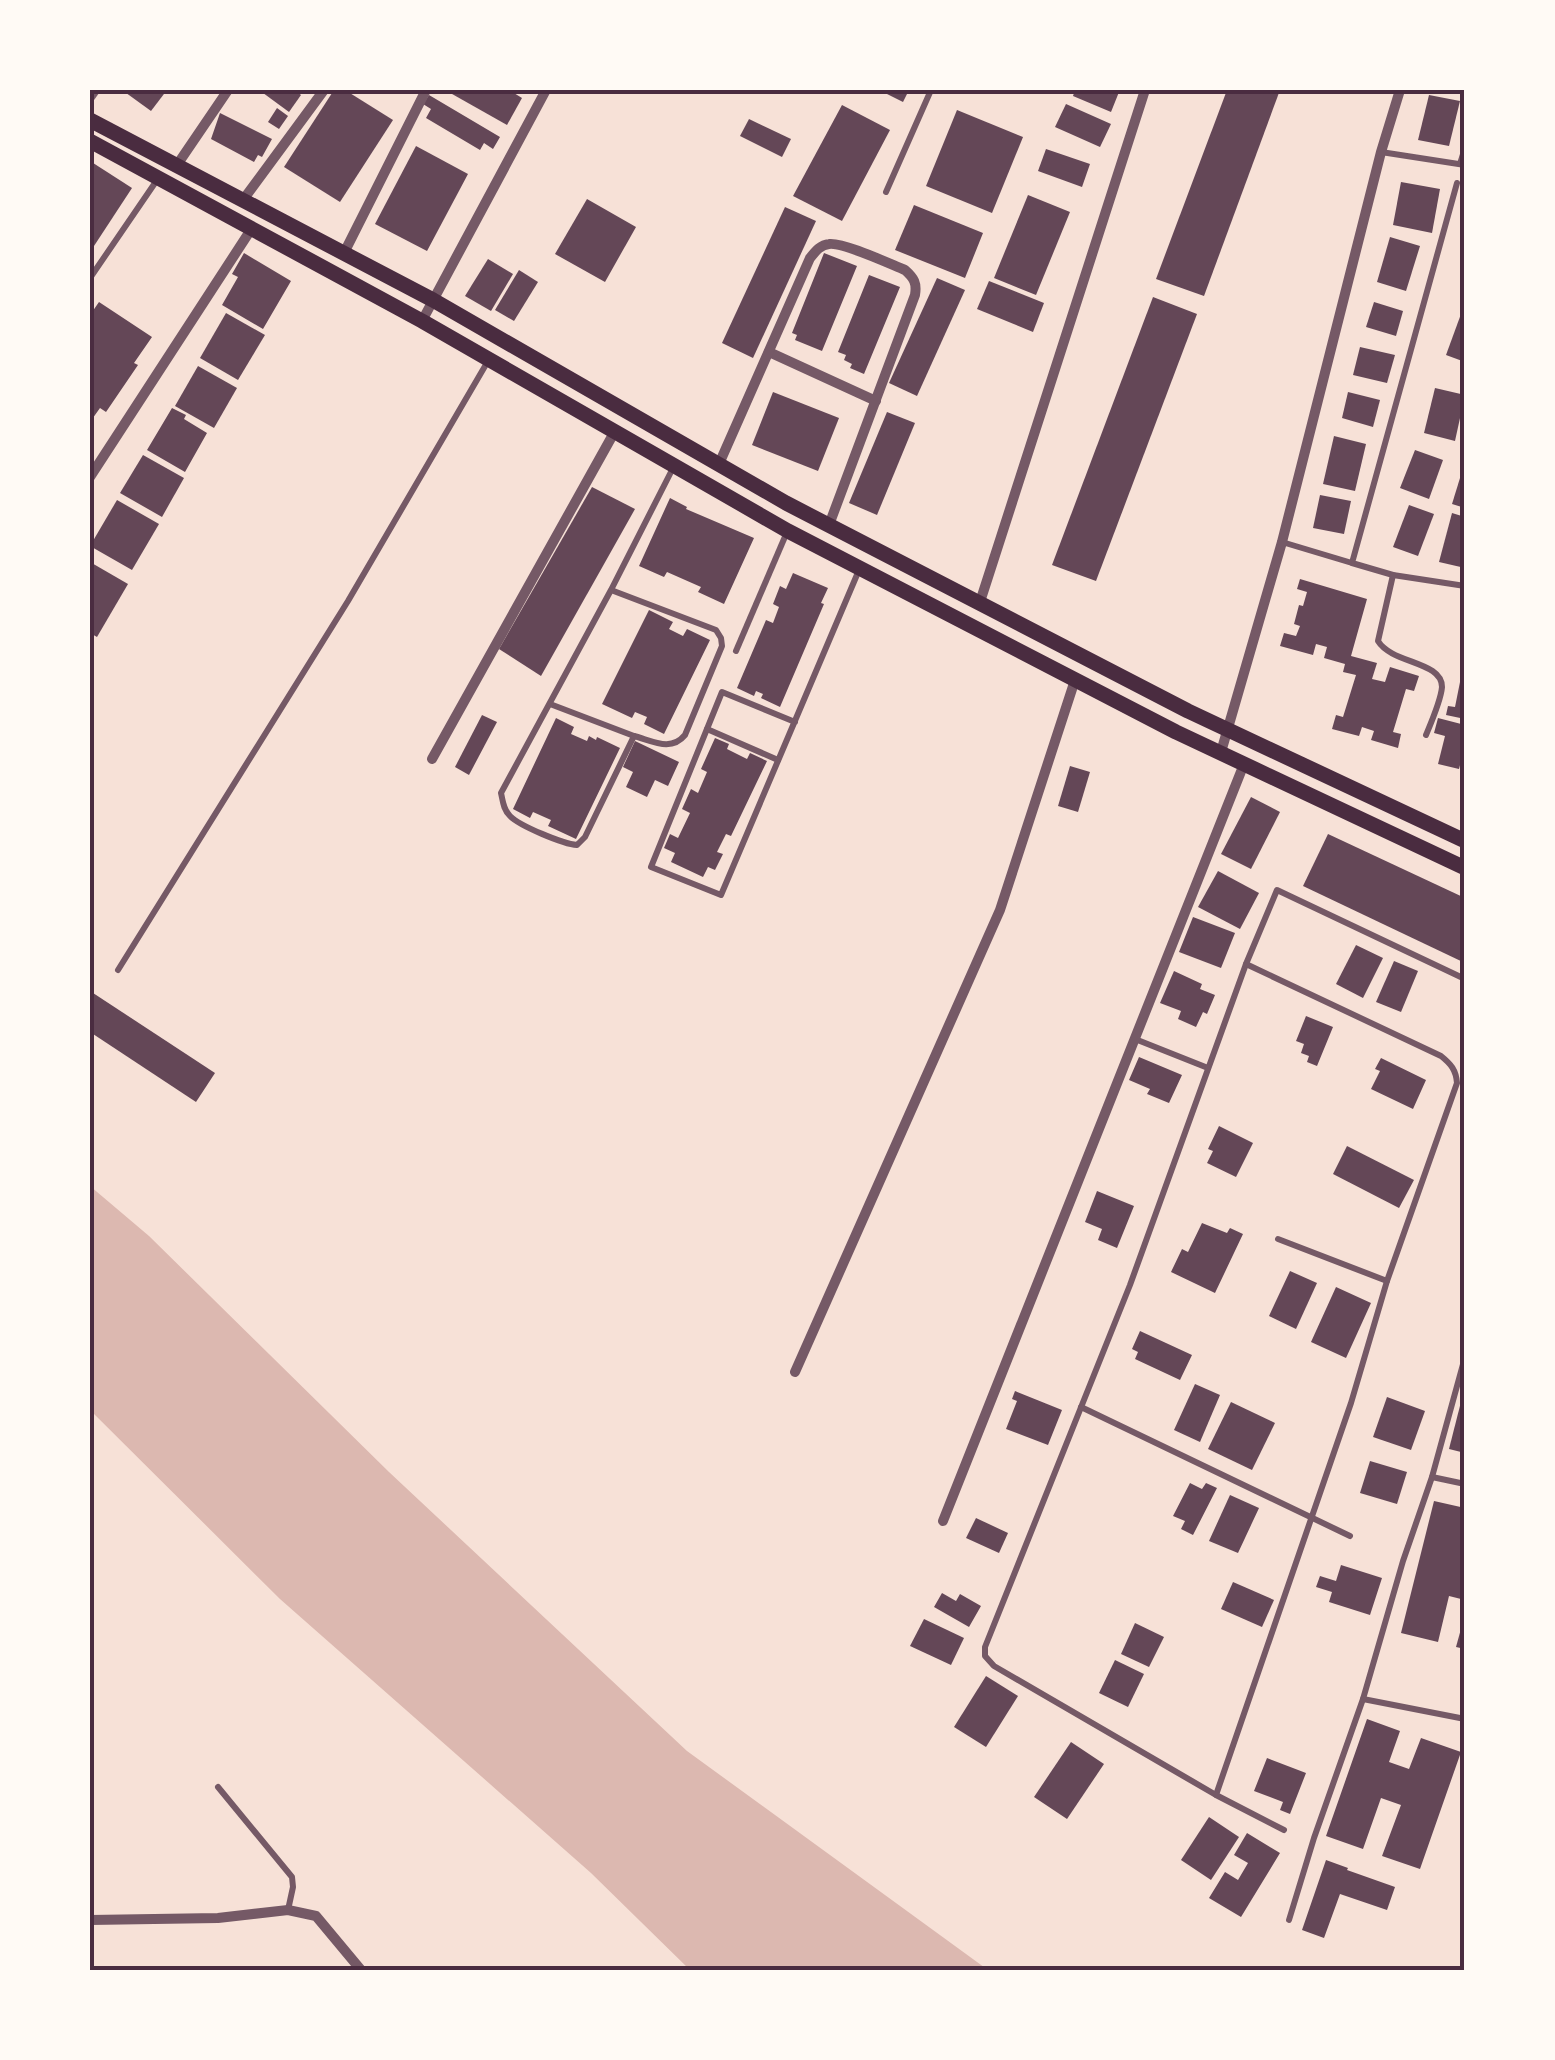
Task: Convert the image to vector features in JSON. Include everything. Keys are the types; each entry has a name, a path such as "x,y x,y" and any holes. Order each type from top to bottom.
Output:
{"main road":[{"path":"90,120 433,300 829,525 1188,711 1465,842"},
{"path":"90,141 422,321 788,531 1176,732 1465,868"}],"street":[{"path":"90,96 95,90"},
{"path":"177,166 228,90"},
{"path":"242,200 324,90"},
{"path":"344,253 426,90"},
{"path":"422,321 546,90"},
{"path":"980,602 1145,90"},
{"path":"1221,752 1282,542 1400,90"},
{"path":"90,477 252,228"},
{"path":"719,464 810,258 819,248 829,244 841,246 905,270 913,276 916,295 829,525"},
{"path":"769,352 876,401"},
{"path":"432,759 615,431"},
{"path":"795,1372 1000,910 1075,680"},
{"path":"943,1521 1244,764"},
{"path":"90,1920 218,1918 288,1910 316,1916 361,1970"}],"lane":[{"path":"886,192 931,90"},
{"path":"1382,152 1463,165 1465,148"},
{"path":"90,278 159,178"},
{"path":"1352,563 1457,183"},
{"path":"118,970 348,601 489,360"},
{"path":"634,736 585,837 577,844 566,844 511,817 504,808 501,793 674,464"},
{"path":"736,651 788,531"},
{"path":"1282,542 1393,575 1465,586"},
{"path":"794,722 722,692 651,867 721,895 860,568"},
{"path":"1393,575 1378,642 1389,654 1432,670 1440,678 1442,688 1426,735"},
{"path":"550,704 669,746 685,735 722,646 721,638 710,627 611,590"},
{"path":"707,729 778,760"},
{"path":"1284,1830 1216,1795 994,1666 985,1656 987,1638 1130,1286 1276,890 1465,979"},
{"path":"1216,1795 1457,1083 1456,1072 1441,1056 1246,964"},
{"path":"1134,1038 1208,1068"},
{"path":"1278,1240 1387,1281"},
{"path":"1289,1920 1363,1700 1465,1358"},
{"path":"1082,1407 1350,1536"},
{"path":"1432,1477 1465,1484"},
{"path":"1363,1700 1465,1718"},
{"path":"218,1787 292,1877 288,1910"}],"shaded area":[{"path":"90,1186 149,1236 389,1472 687,1751 988,1970 690,1970 591,1873 280,1599 90,1410"}],"building":[{"path":"122,90 167,90 151,111"},
{"path":"259,90 295,90 301,95 289,112"},
{"path":"334,90 345,90 393,120 340,202 284,167"},
{"path":"445,90 509,90 522,98 507,125"},
{"path":"879,90 909,90 903,102"},
{"path":"1075,90 1119,92 1111,112 1073,96"},
{"path":"1227,90 1280,90 1204,296 1156,279"},
{"path":"429,95 500,137 493,149 484,143 480,150 426,118 431,109 423,104"},
{"path":"1429,95 1460,101 1449,146 1418,140"},
{"path":"1066,104 1111,124 1100,147 1055,127"},
{"path":"842,105 890,130 842,221 793,196"},
{"path":"277,108 288,116 279,129 268,122"},
{"path":"957,110 1023,137 992,213 926,186"},
{"path":"220,113 272,139 262,157 258,155 254,162 211,139"},
{"path":"749,119 791,139 782,157 740,136"},
{"path":"416,146 468,174 427,251 375,224"},
{"path":"1046,149 1090,164 1082,187 1038,171"},
{"path":"90,161 132,188 94,246 90,243"},
{"path":"1401,182 1440,189 1432,233 1393,225"},
{"path":"1028,195 1070,212 1036,295 994,278"},
{"path":"587,199 636,227 605,282 555,254"},
{"path":"914,205 983,233 965,278 895,250"},
{"path":"785,207 816,221 753,358 722,343"},
{"path":"1390,237 1420,246 1406,291 1377,282"},
{"path":"244,253 291,281 263,329 222,305 238,277 232,274"},
{"path":"824,253 857,266 822,351 795,340 797,335 792,333"},
{"path":"488,259 513,274 491,311 465,296"},
{"path":"519,270 538,282 514,321 495,310"},
{"path":"869,275 900,287 864,374 850,368 852,364 844,360 846,355 838,352"},
{"path":"937,278 965,290 917,396 889,383"},
{"path":"989,281 1044,303 1033,332 977,309"},
{"path":"1153,297 1197,314 1096,581 1052,565"},
{"path":"99,302 152,337 106,412 100,408 90,422 90,315"},
{"path":"1374,302 1403,311 1396,336 1366,327"},
{"path":"226,313 265,335 238,380 200,358"},
{"path":"1461,314 1465,315 1465,362 1446,355"},
{"path":"1360,347 1395,355 1387,383 1353,375"},
{"path":"198,366 237,388 214,428 175,406"},
{"path":"1435,388 1465,395 1455,441 1424,433"},
{"path":"773,392 839,418 818,471 752,445"},
{"path":"1348,392 1380,400 1373,427 1342,418"},
{"path":"172,408 207,433 185,472 147,450"},
{"path":"887,412 915,423 877,515 849,503"},
{"path":"1334,436 1366,444 1355,491 1323,484"},
{"path":"1415,450 1443,460 1429,499 1400,488"},
{"path":"143,455 184,478 162,517 120,493"},
{"path":"1465,465 1465,508 1452,504"},
{"path":"592,487 635,509 541,676 499,649"},
{"path":"1320,495 1351,501 1344,534 1313,528"},
{"path":"670,498 686,509 754,538 724,604 698,592 701,587 667,572 664,577 639,566"},
{"path":"117,500 159,524 132,570 90,546"},
{"path":"1409,505 1434,514 1418,556 1393,547"},
{"path":"1452,513 1465,517 1465,568 1439,562"},
{"path":"90,562 128,584 97,637 90,633"},
{"path":"793,573 828,588 780,707 761,698 763,694 756,691 754,696 737,688 766,620 773,623 779,607 773,604 780,586 786,589"},
{"path":"1300,579 1367,599 1351,656 1377,663 1372,679 1385,682 1390,667 1419,676 1414,691 1406,689 1393,732 1401,734 1398,748 1371,740 1374,731 1362,727 1359,736 1332,729 1336,715 1343,717 1356,675 1343,672 1345,664 1324,658 1327,647 1316,644 1313,655 1280,646 1284,633 1296,636 1300,626 1294,624 1307,592 1297,589"},
{"path":"649,610 673,622 669,629 683,636 687,629 710,640 664,734 644,724 647,717 635,712 632,718 602,704"},
{"path":"1460,682 1465,683 1465,719 1446,715 1448,706 1455,707"},
{"path":"482,715 497,722 469,775 455,767"},
{"path":"556,718 574,727 571,734 587,741 589,736 596,740 597,737 620,748 576,839 548,826 551,820 533,812 530,818 513,809"},
{"path":"1438,718 1465,725 1459,769 1438,764 1445,736 1434,733"},
{"path":"715,738 747,759 750,753 767,761 731,836 726,834 717,852 723,854 715,870 708,867 703,877 671,862 675,853 664,848 670,834 678,838 690,813 682,809 691,789 698,793 707,772 701,769"},
{"path":"635,741 679,762 668,786 655,780 647,797 626,787 633,772 623,767"},
{"path":"1070,766 1090,772 1078,812 1058,806"},
{"path":"1251,797 1280,812 1251,869 1221,854"},
{"path":"1328,834 1465,898 1465,963 1303,886"},
{"path":"1218,871 1259,893 1240,929 1198,907"},
{"path":"1193,917 1235,933 1221,968 1179,952"},
{"path":"1356,945 1383,958 1363,998 1336,984"},
{"path":"1394,961 1418,971 1401,1012 1376,1002"},
{"path":"1174,971 1215,995 1196,1027 1178,1019 1181,1011 1160,1003"},
{"path":"90,991 215,1073 196,1102 90,1032"},
{"path":"1306,1016 1333,1027 1317,1066 1307,1062 1309,1056 1301,1053 1304,1044 1296,1041"},
{"path":"1139,1057 1182,1075 1169,1103 1147,1094 1150,1089 1129,1080"},
{"path":"1381,1058 1426,1080 1413,1109 1371,1089 1380,1071 1375,1069"},
{"path":"1219,1126 1253,1143 1236,1177 1207,1163 1213,1151 1208,1149"},
{"path":"1347,1146 1414,1180 1399,1208 1333,1174"},
{"path":"1097,1191 1134,1206 1117,1248 1098,1240 1102,1229 1085,1222"},
{"path":"1202,1223 1227,1233 1230,1228 1243,1234 1215,1293 1171,1272 1182,1249 1188,1252"},
{"path":"1290,1271 1317,1283 1296,1329 1269,1316"},
{"path":"1336,1287 1371,1303 1346,1358 1311,1342"},
{"path":"1140,1331 1192,1355 1180,1380 1135,1359 1138,1352 1132,1349"},
{"path":"1195,1384 1220,1395 1200,1442 1174,1430"},
{"path":"1465,1390 1465,1453 1449,1449"},
{"path":"1015,1391 1062,1410 1048,1445 1006,1429 1017,1401 1012,1399"},
{"path":"1387,1397 1425,1411 1411,1450 1373,1437"},
{"path":"1231,1402 1275,1423 1252,1470 1208,1449"},
{"path":"1370,1461 1407,1472 1397,1504 1360,1493"},
{"path":"1190,1483 1202,1489 1206,1483 1217,1488 1193,1535 1181,1529 1185,1521 1173,1516"},
{"path":"1230,1495 1259,1508 1238,1553 1209,1541"},
{"path":"1434,1501 1465,1508 1465,1600 1449,1596 1438,1642 1401,1633"},
{"path":"976,1518 1008,1533 999,1553 966,1538"},
{"path":"1341,1565 1382,1578 1370,1615 1329,1602 1332,1592 1316,1587 1320,1576 1336,1581"},
{"path":"1233,1582 1274,1600 1262,1627 1221,1609"},
{"path":"942,1593 956,1601 960,1594 981,1606 969,1627 934,1607"},
{"path":"1465,1618 1465,1649 1456,1647"},
{"path":"924,1619 964,1638 951,1665 910,1646"},
{"path":"1135,1623 1164,1637 1149,1667 1121,1654"},
{"path":"1115,1660 1144,1674 1128,1707 1099,1693"},
{"path":"986,1676 1018,1696 986,1747 954,1727"},
{"path":"1367,1719 1400,1731 1389,1762 1409,1769 1421,1738 1461,1752 1420,1869 1382,1856 1401,1805 1381,1798 1363,1849 1326,1836"},
{"path":"1071,1742 1104,1764 1067,1819 1034,1797"},
{"path":"1267,1758 1306,1773 1290,1814 1280,1810 1283,1802 1254,1791"},
{"path":"1209,1817 1239,1837 1211,1880 1181,1860"},
{"path":"1247,1833 1280,1853 1241,1917 1209,1898 1225,1872 1238,1880 1248,1863 1234,1855"},
{"path":"1326,1860 1395,1887 1387,1910 1340,1894 1324,1938 1302,1930"}]}
